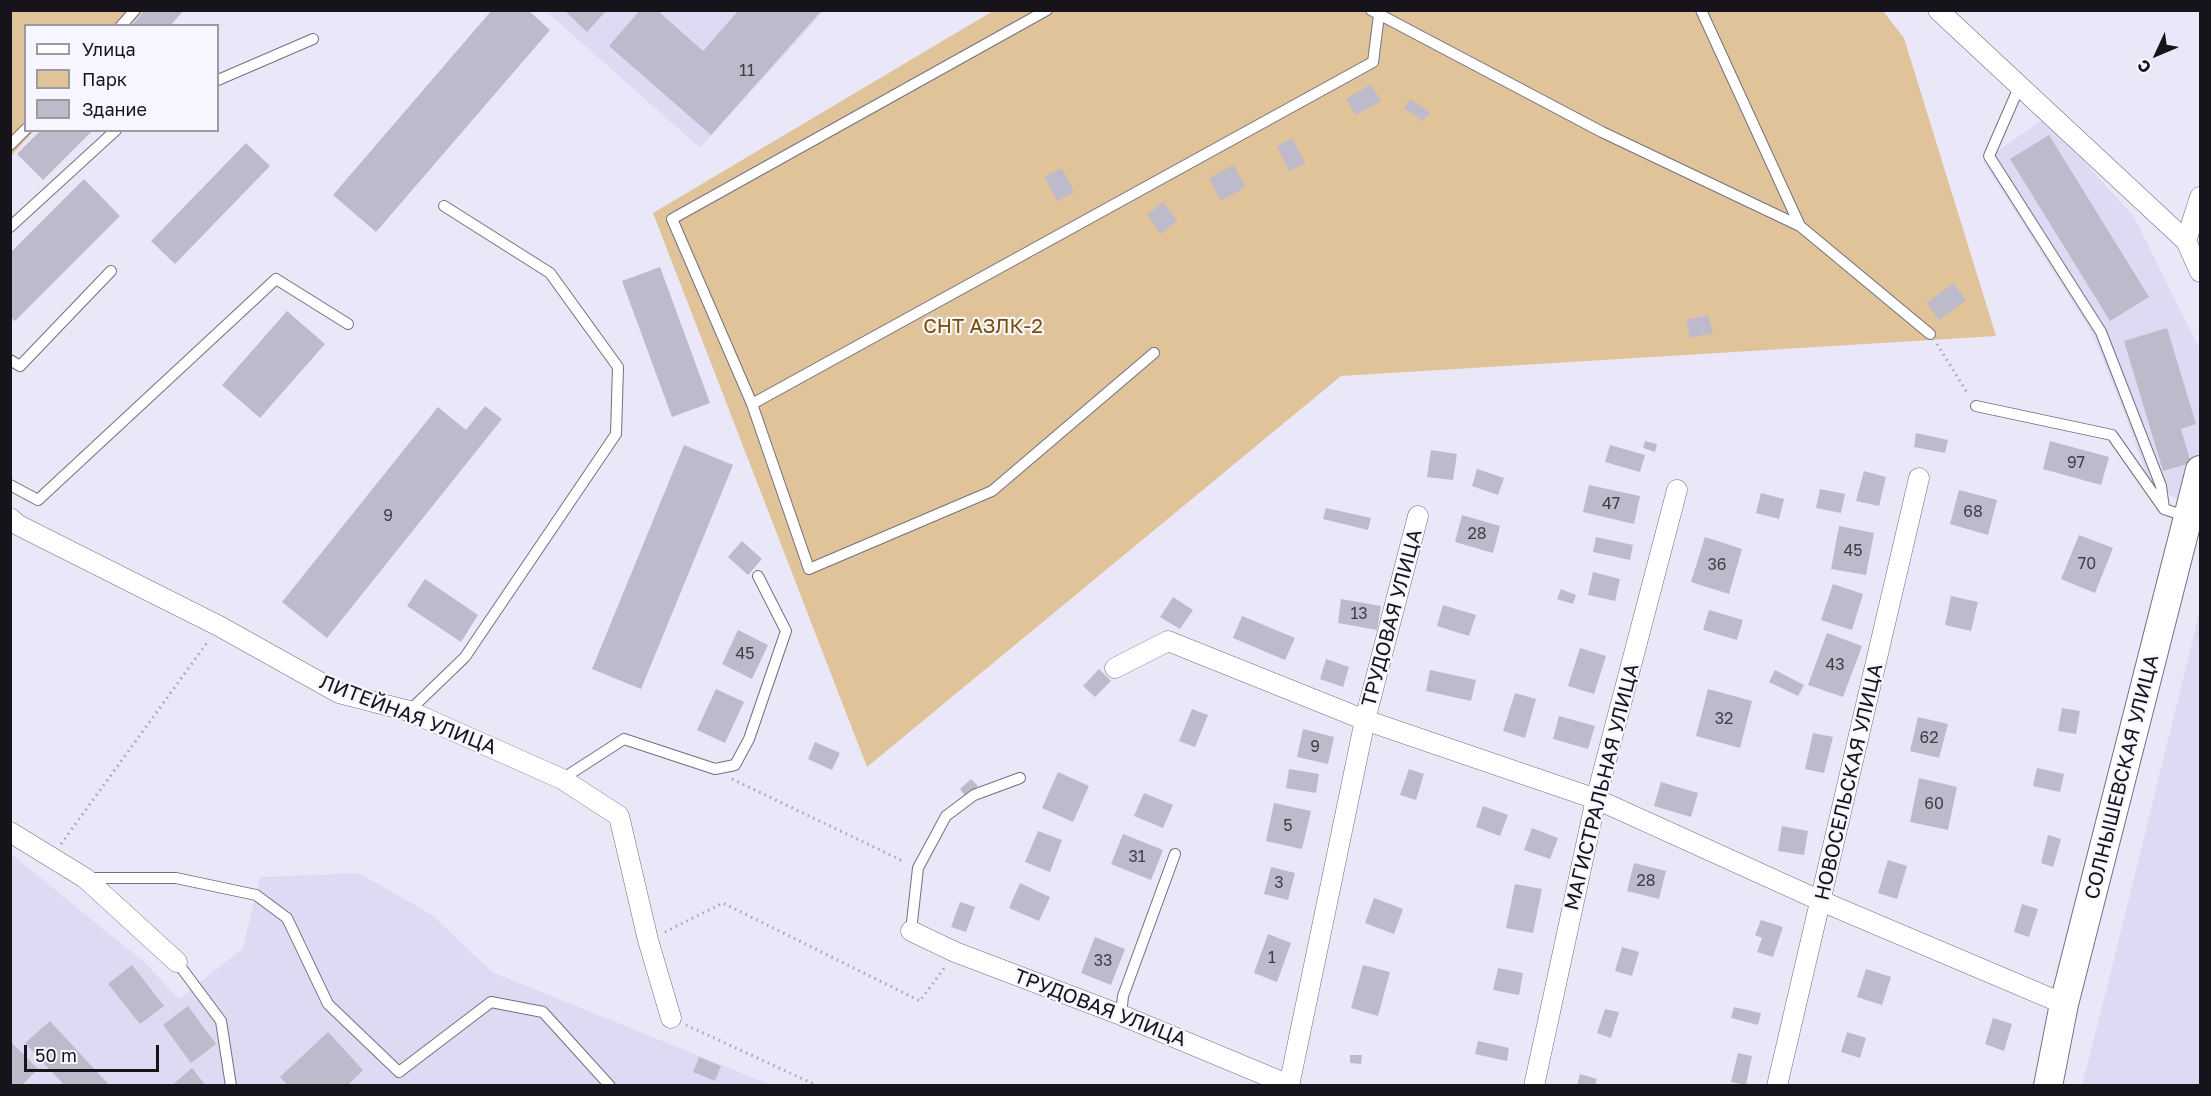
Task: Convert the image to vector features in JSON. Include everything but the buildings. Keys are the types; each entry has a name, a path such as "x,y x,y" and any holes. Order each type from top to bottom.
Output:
{"street":[{"path":"1938,10 2186,241 2200,272"},
{"path":"2186,241 2200,198"},
{"name":"СОЛНЫШЕВСКАЯ УЛИЦА","path":"2048,1086 2064,1004 2177,513 2200,470"},
{"name":"НОВОСЕЛЬСКАЯ УЛИЦА","path":"1777,1086 1919,478"},
{"name":"МАГИСТРАЛЬНАЯ УЛИЦА","path":"1534,1086 1596,799 1677,490"},
{"name":"ТРУДОВАЯ УЛИЦА","path":"911,931 955,952 1120,1015 1289,1085 1365,720 1419,516"},
{"name":"ЛИТЕЙНАЯ УЛИЦА","path":"10,518 18,525 219,626 339,693 409,711 562,779 619,816 648,940 670,1018"},
{"name":"ТРУДОВАЯ УЛИЦА","path":"1115,668 1168,641 1365,720"},
{"path":"1365,720 1596,799 1821,901 2064,1004"},
{"path":"10,831 85,878 177,962"}],"lane":[{"path":"123,24 135,10"},
{"path":"1047,10 672,219 752,404 809,569 992,491 1154,353"},
{"path":"1701,10 1800,226"},
{"path":"752,404 1373,62 1375,13 1602,132 1800,226 1930,334"},
{"path":"219,80 313,39"},
{"path":"2020,85 1989,156 2101,332 2161,486 2177,513"},
{"path":"10,146 24,131"},
{"path":"10,227 114,132"},
{"path":"409,711 465,657 616,434 618,367 550,273 444,206"},
{"path":"10,360 20,366 111,271"},
{"path":"10,485 38,500 276,279 348,324"},
{"path":"1976,406 2112,435 2177,513"},
{"path":"562,779 624,739 715,769 735,765 749,739 786,631 758,576"},
{"path":"911,931 918,868 946,816 974,795 1020,778"},
{"path":"1120,1015 1123,996 1175,854"},
{"path":"85,878 176,878 256,895 287,918 328,1004 399,1072 491,1002 543,1012 610,1086"},
{"path":"177,962 221,1021 231,1086"}],"path":[{"path":"1930,334 1976,406"},
{"path":"51,857 219,626"},
{"path":"715,769 744,786 918,868"},
{"path":"648,940 723,903 920,1001 955,952"},
{"path":"670,1018 818,1086"}],"shaded area":[{"path":"546,11 824,11 700,148"},
{"path":"2045,118 2134,217 2200,350 2200,456 2183,505 2161,486 2150,485 2092,333 1983,161"},
{"path":"2200,610 2200,1085 2082,1085 2108,984"},
{"path":"10,853 144,962 179,999 243,948 260,877 359,873 432,915 492,972 771,1085 11,1085"}],"green space":[{"path":"11,11 144,11 132,24 24,24 24,132 33,132 11,156"},
{"name":"СНТ АЗЛК-2","path":"993,11 1883,11 1904,38 1996,336 1341,376 867,767 653,213"}]}
